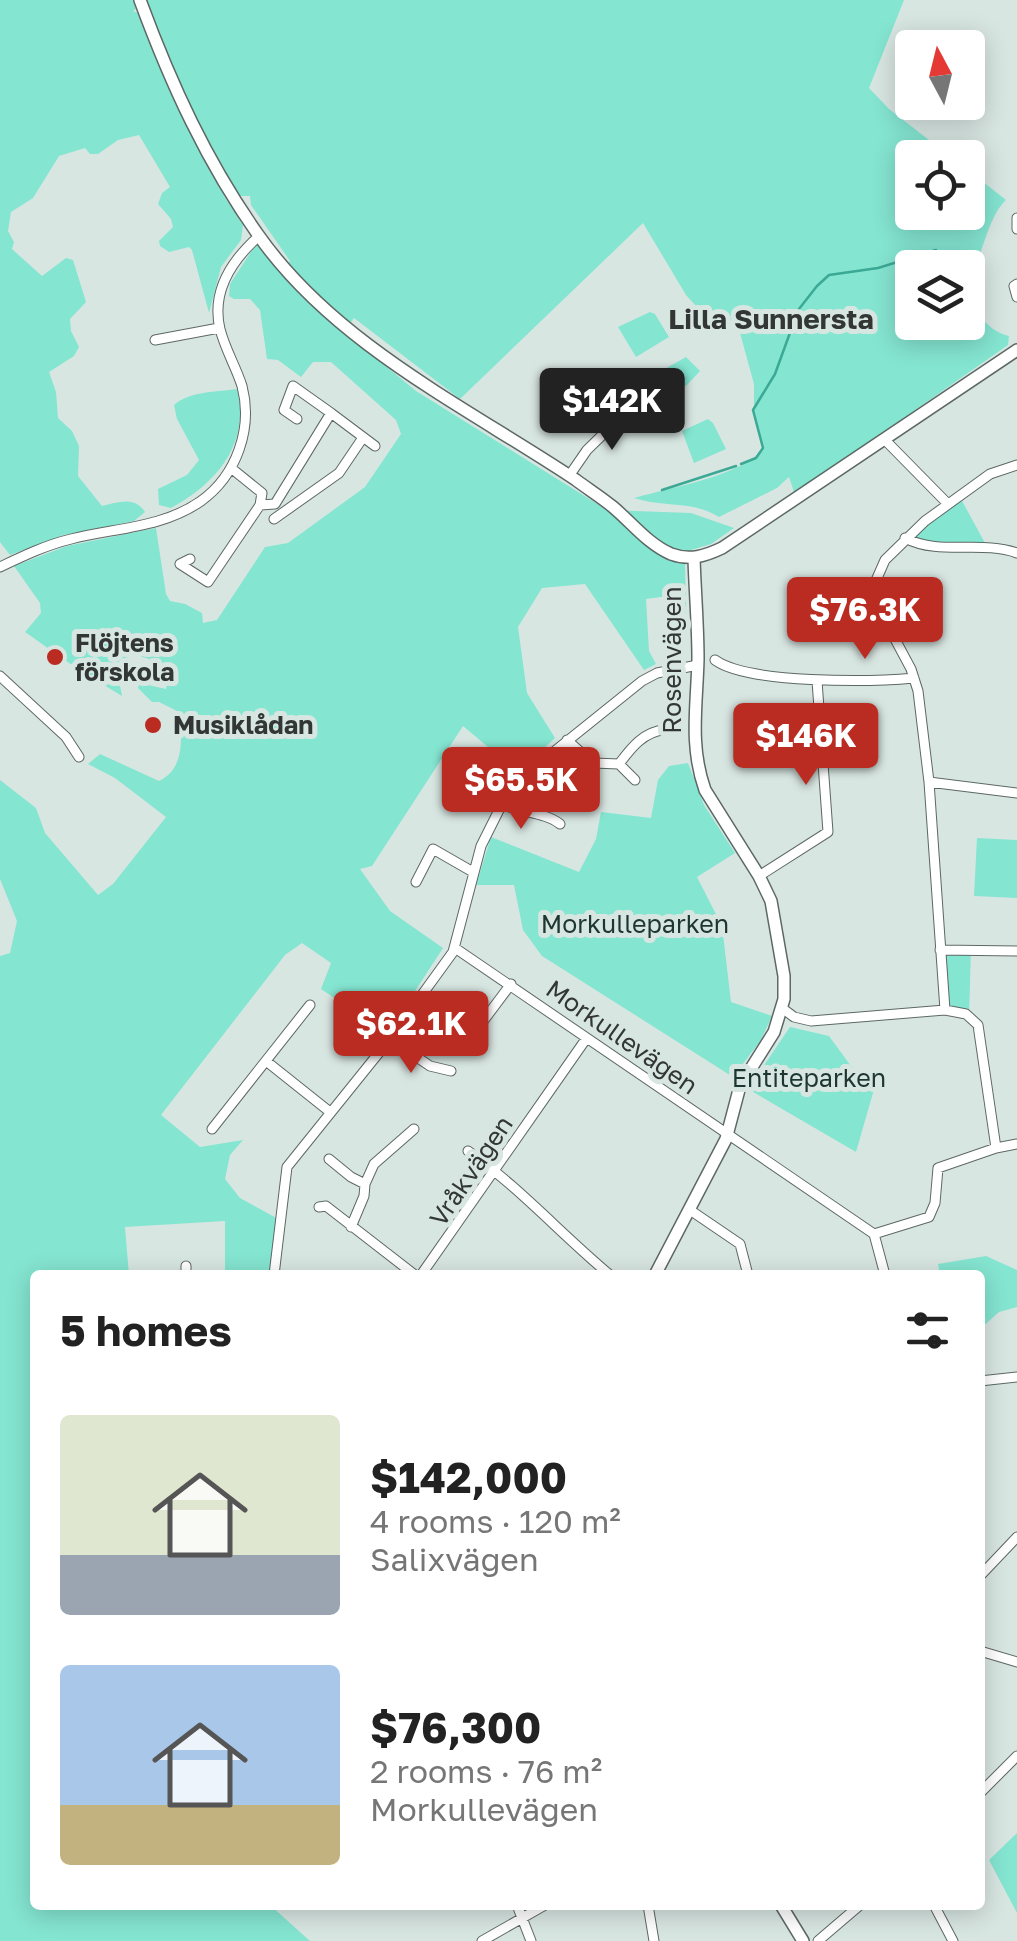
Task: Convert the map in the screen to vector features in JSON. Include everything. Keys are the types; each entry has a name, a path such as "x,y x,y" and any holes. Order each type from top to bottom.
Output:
{"street":[{"path":"140,0 186,114 259,236 309,292 404,371 611,505 653,544 694,558"},
{"path":"1017,218 1017,230"},
{"path":"0,567 66,540 176,515 208,495 231,468 244,438 246,412 242,385 220,328 220,292 236,258 259,236"},
{"path":"1017,284 1017,297"},
{"path":"155,340 220,328"},
{"name":"Rosenvägen","path":"657,1270 727,1134 740,1086 768,1044 782,1008 784,976 773,910 760,876 715,808 699,774 693,726 698,665 694,558 722,548 1017,350"},
{"path":"297,419 284,410 293,386 375,446"},
{"path":"569,476 587,450 629,409"},
{"path":"260,505 275,504 331,414"},
{"path":"274,519 338,473 362,438"},
{"path":"885,440 947,504"},
{"path":"945,1010 929,782 914,678 880,611 874,585 885,560 906,538 990,474 1017,465"},
{"path":"190,558 180,564 208,582 260,505 262,493 231,468"},
{"path":"906,538 931,547 992,548 1017,553"},
{"path":"715,660 730,667 818,681 914,678"},
{"path":"275,1270 287,1167 390,1039 456,948 473,872 500,807 526,775 642,681 658,673 698,665"},
{"path":"0,676 58,728 79,757"},
{"path":"760,876 828,832 818,681"},
{"path":"620,764 632,746 654,731 665,730"},
{"path":"568,740 592,763 620,764 636,780"},
{"path":"929,782 1017,793"},
{"path":"468,786 500,807 552,818 560,824"},
{"path":"416,882 432,849 473,872"},
{"name":"Morkullevägen","path":"456,948 874,1234"},
{"path":"940,950 1017,951"},
{"name":"Morkullevägen","path":"469,1033 511,984"},
{"path":"212,1129 310,1005"},
{"path":"782,1008 794,1018 811,1021 945,1010 966,1014 978,1025 996,1148"},
{"path":"390,1039 430,1066 451,1071"},
{"name":"Vråkvägen","path":"422,1270 586,1039"},
{"path":"266,1061 330,1112"},
{"path":"351,1227 374,1164 414,1129"},
{"path":"884,1270 874,1234 929,1217 935,1203 938,1168 1017,1144"},
{"path":"468,1151 604,1270"},
{"path":"329,1159 365,1184"},
{"path":"319,1206 326,1206 411,1270"},
{"path":"690,1210 740,1244 747,1270"},
{"path":"985,1381 1017,1377"},
{"path":"985,1571 1017,1536"},
{"path":"985,1652 1017,1662"},
{"path":"985,1788 1017,1756"},
{"path":"519,1910 531,1941"},
{"path":"482,1941 536,1910"},
{"path":"649,1910 654,1941"},
{"path":"784,1910 803,1941"},
{"path":"818,1941 854,1910"},
{"path":"937,1910 953,1941"}],"green space":[{"path":"0,0 133,0 133,11 150,18 144,0 904,0 869,88 895,114 895,120 903,120 929,140 895,140 895,230 985,230 985,183 1006,200 995,215 981,250 895,250 895,340 985,340 985,321 1009,336 1008,345 805,487 794,492 789,477 777,488 719,517 699,508 634,498 723,473 754,458 763,448 754,416 754,384 737,322 705,316 686,295 643,223 460,399 354,318 344,332 416,391 607,510 691,513 734,528 711,544 691,550 685,562 686,613 668,596 646,599 649,651 656,664 644,670 585,584 542,588 518,627 527,693 555,738 518,772 463,726 372,866 360,869 390,911 443,948 404,1008 363,1017 321,989 331,963 302,943 285,955 161,1115 200,1147 243,1140 230,1155 225,1179 240,1198 280,1220 275,1270 225,1270 225,1221 125,1227 129,1270 30,1270 30,1910 276,1910 310,1941 0,1941 0,956 10,953 17,921 0,879 0,780 36,808 45,833 98,895 113,884 166,817 115,778 88,764 100,754 159,781 174,769 181,742 179,712 152,702 138,688 139,683 166,689 170,671 163,664 129,652 118,676 122,696 79,670 25,632 41,613 40,603 14,566 67,546 156,528 170,601 202,613 203,623 217,620 265,547 288,543 365,487 401,434 396,420 331,362 313,362 301,377 278,360 267,359 260,310 250,299 229,296 230,284 256,244 283,274 290,261 251,205 250,196 224,196 243,225 241,240 221,267 209,313 192,250 189,247 169,252 160,246 159,241 173,227 158,204 162,193 170,187 139,135 118,140 98,154 90,154 85,148 59,156 33,198 11,212 8,231 14,242 12,249 42,276 66,258 73,260 86,302 70,319 79,347 74,356 49,372 56,392 58,418 72,431 79,446 78,476 102,506 131,502 145,512 134,521 63,535 10,555 0,542"},
{"path":"650,312 669,337 636,357 618,327"},
{"path":"686,357 700,371 687,385 660,400 652,385 642,391 638,384"},
{"path":"237,389 239,427 226,460 187,498 171,508 159,505 158,489 187,475 199,460 177,419 174,405 195,395"},
{"path":"708,419 726,449 694,463 682,431"},
{"path":"961,499 985,543 931,542 912,537"},
{"name":"Morkulleparken","path":"688,763 704,805 735,853 697,877 722,926 731,1002 772,1016 761,1040 733,1077 542,956 523,930 514,885 476,885 491,837 579,872 596,839 601,812 651,818 658,780 669,766"},
{"path":"977,838 1017,840 1017,898 974,896"},
{"path":"971,949 969,1017 945,1010 940,950"},
{"name":"Entiteparken","path":"790,1027 829,1036 856,1073 877,1079 856,1152 748,1089"},
{"path":"986,1256 1017,1270 1017,1307 999,1312 985,1325 985,1270 939,1270 938,1264"},
{"path":"1017,1833 1017,1913 989,1860"}],"waterway":[{"path":"788,323 829,275 895,263"},
{"path":"741,464 756,458 763,448 753,410 775,374 791,330"},
{"path":"662,490 736,466"}],"place":[{"name":"Flöjtens förskola","path":"55,657"},
{"name":"Musiklådan","path":"153,725"}],"district":[{"name":"Lilla Sunnersta","path":"771,319"}]}
